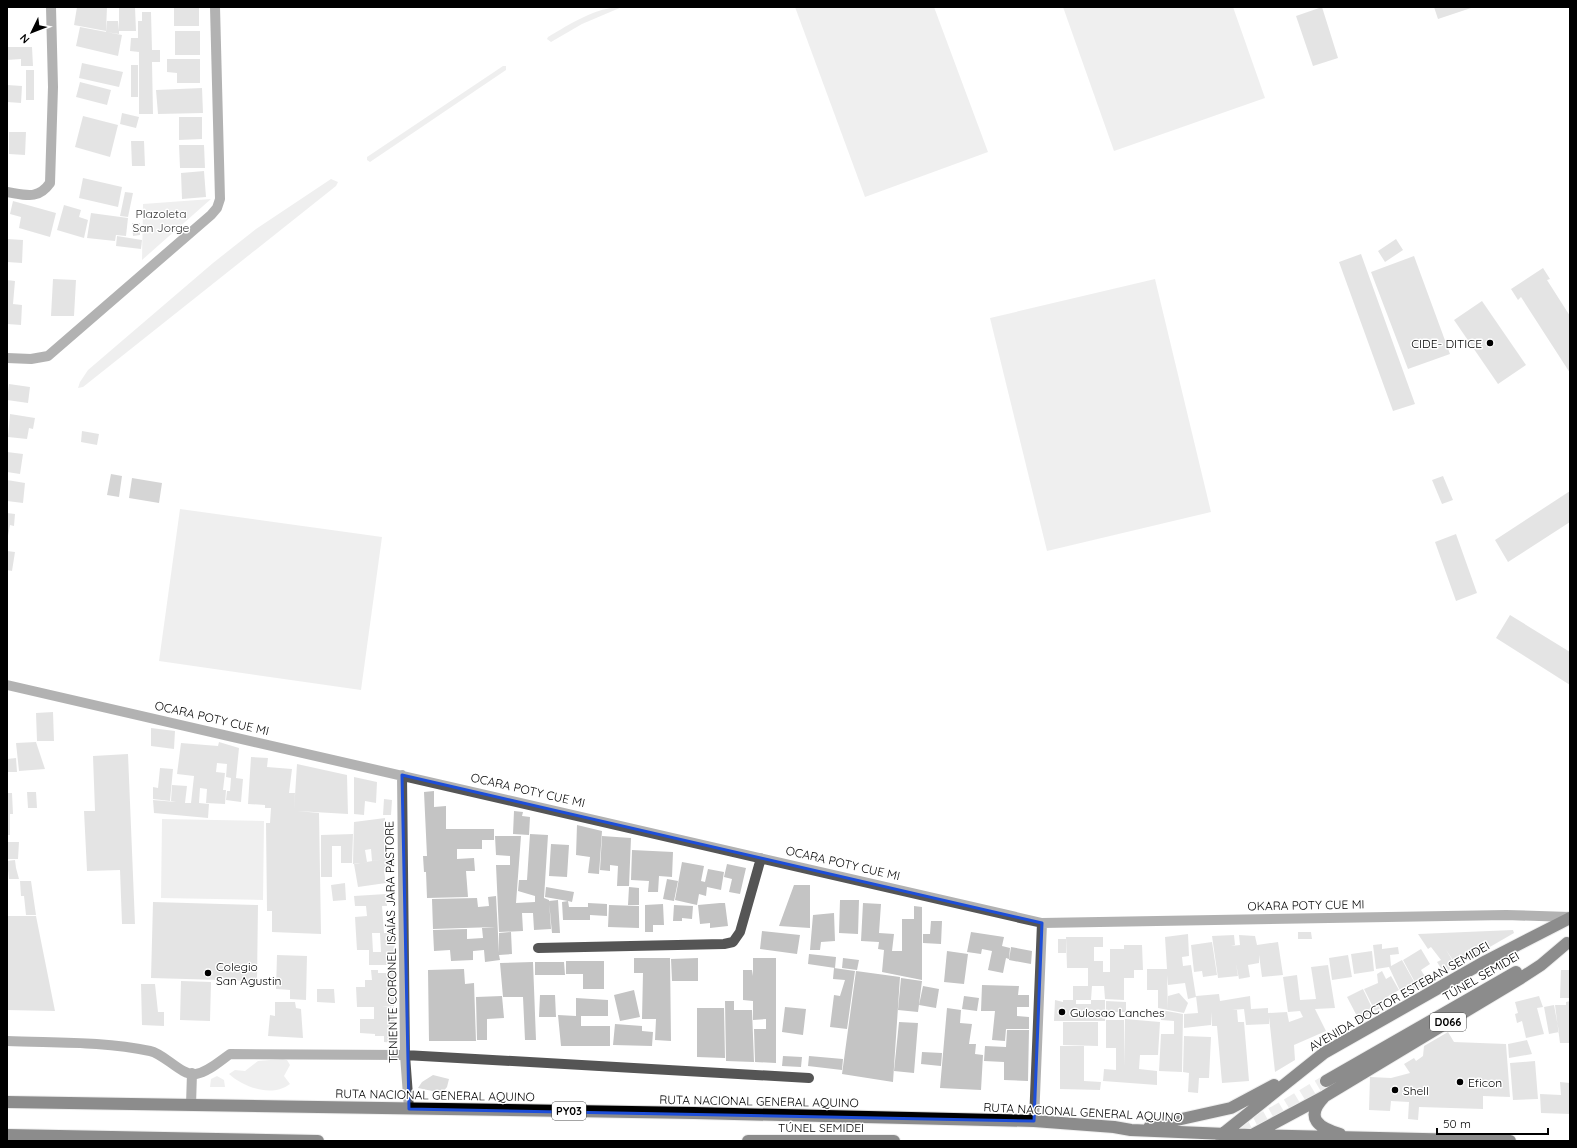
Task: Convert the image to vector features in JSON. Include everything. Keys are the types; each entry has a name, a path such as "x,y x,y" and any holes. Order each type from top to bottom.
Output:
{"highway":[{"name":"AVENIDA DOCTOR ESTEBAN SEMIDEI","path":"1218,1138 1324,1053 1486,962 1570,918"},
{"name":"TÚNEL SEMIDEI","path":"1326,1081 1569,944"},
{"name":"D066","path":"1246,1138 1325,1096 1521,978 1569,944"},
{"path":"1131,1130 1231,1108 1258,1094 1324,1053"},
{"path":"1325,1096 1317,1105 1314,1112 1318,1124 1330,1131 1351,1138"},
{"name":"RUTA NACIONAL GENERAL AQUINO","path":"7,1102 694,1113 1034,1121 1114,1127 1218,1138 1351,1138 1510,1141"},
{"path":"7,1135 107,1139 318,1141"},
{"name":"TÚNEL SEMIDEI","path":"748,1141 894,1141"}],"street":[{"path":"7,192 34,195 44,191 50,182 53,87 51,7"},
{"path":"7,358 31,359 48,356 211,215 217,208 220,199 215,7"},
{"name":"OCARA POTY CUE MI","path":"7,685 402,774 1042,922"},
{"name":"TENIENTE CORONEL ISAÍAS JARA PASTORE","path":"402,774 405,1055 409,1109"},
{"path":"538,948 724,944 733,942 740,932 761,858"},
{"name":"OKARA POTY CUE MI","path":"1042,922 1506,915 1570,918"},
{"path":"1034,1121 1042,922"},
{"path":"7,1041 112,1045 152,1052 172,1062 184,1072 196,1074 214,1065 230,1054 405,1055 809,1078"},
{"path":"191,1105 192,1073"}],"highlighted area":[{"path":"402,775 1042,923 1034,1121 409,1109"}],"green space":[{"path":"622,7 582,24 551,42 547,39 565,27 593,13"},
{"path":"795,7 934,7 988,152 865,197"},
{"path":"1063,7 1233,7 1265,98 1114,151"},
{"path":"503,66 506,66 506,70 370,162 367,160 367,157"},
{"path":"331,179 338,182 336,186 83,387 78,388 88,370 213,263 256,229"},
{"name":"Plazoleta San Jorge","path":"211,199 142,260 143,204"},
{"path":"1155,279 1211,512 1047,551 990,318"},
{"path":"180,509 382,537 361,690 159,661"},
{"path":"162,819 264,821 263,900 161,898"},
{"path":"287,1060 290,1065 284,1076 290,1084 283,1088 266,1090 250,1087 229,1074 235,1070 245,1071 258,1061"},
{"path":"433,1075 449,1079 447,1087 442,1093 418,1088 422,1082"},
{"path":"217,1076 224,1080 225,1087 210,1087 211,1079"}],"shaded area":[{"path":"111,474 122,476 119,497 107,495"},
{"path":"132,478 162,483 159,503 129,498"}],"building":[{"path":"77,7 107,7 106,31 74,25"},
{"path":"119,7 135,7 136,31 119,31 119,34 106,32 107,21 118,21 119,30"},
{"path":"174,7 199,7 199,26 174,26"},
{"path":"1322,7 1338,58 1313,66 1296,16"},
{"path":"1434,7 1474,7 1438,19"},
{"path":"142,12 151,12 152,50 160,50 160,62 152,62 153,114 139,114 139,52 130,51 131,38 138,38 138,21 142,21"},
{"path":"80,27 122,35 118,56 76,46"},
{"path":"175,31 200,31 200,55 175,55"},
{"path":"7,47 32,47 33,66 21,66 21,59 7,60"},
{"path":"167,59 200,59 200,83 177,83 177,73 167,72"},
{"path":"82,63 123,72 119,87 79,78"},
{"path":"131,65 138,65 138,97 131,97"},
{"path":"26,70 34,70 34,100 26,100"},
{"path":"80,82 111,90 107,105 76,97"},
{"path":"7,85 22,86 21,103 7,102"},
{"path":"202,88 203,113 158,114 156,90"},
{"path":"122,113 139,117 136,128 120,124"},
{"path":"83,116 118,125 110,157 75,147"},
{"path":"179,117 202,117 202,139 179,140"},
{"path":"9,132 26,132 25,155 9,154"},
{"path":"131,141 144,141 145,166 132,166"},
{"path":"179,145 204,145 205,168 180,168"},
{"path":"204,171 206,197 182,199 181,173"},
{"path":"83,178 122,187 118,207 79,198"},
{"path":"125,192 133,193 128,217 120,216"},
{"path":"13,201 56,213 50,237 19,228 21,217 10,214"},
{"path":"64,205 81,210 79,217 88,220 84,238 57,230"},
{"path":"91,213 128,218 126,236 116,235 115,241 87,238"},
{"path":"132,223 140,223 140,235 133,236"},
{"path":"117,236 142,240 141,249 116,246"},
{"path":"7,239 23,240 22,263 7,262"},
{"path":"1396,239 1403,250 1385,262 1378,251"},
{"path":"1361,254 1415,404 1393,411 1339,262"},
{"path":"1414,256 1450,354 1408,369 1371,272"},
{"path":"1543,268 1550,279 1547,280 1570,316 1570,373 1521,297 1518,300 1511,289"},
{"path":"53,279 76,280 74,316 51,316"},
{"path":"7,280 15,281 13,304 22,305 21,325 7,324"},
{"name":"CIDE- DITICE","path":"1482,301 1526,365 1498,384 1454,320"},
{"path":"9,384 30,387 28,403 7,400"},
{"path":"10,414 35,418 33,429 29,428 27,439 8,437"},
{"path":"82,431 99,434 97,445 81,442"},
{"path":"7,452 23,454 20,474 7,472"},
{"path":"1443,476 1453,500 1442,504 1432,480"},
{"path":"7,480 25,483 23,503 7,501"},
{"path":"1570,491 1570,522 1508,562 1495,540"},
{"path":"7,513 15,514 14,526 10,525 8,536 7,536"},
{"path":"1456,534 1477,593 1456,601 1435,542"},
{"path":"7,551 15,552 12,571 7,570"},
{"path":"1510,615 1570,652 1570,685 1496,638"},
{"path":"53,712 54,741 37,741 36,713"},
{"path":"151,728 175,731 174,749 151,746"},
{"path":"36,742 45,769 19,771 16,743"},
{"path":"219,742 239,748 236,778 243,779 241,802 226,800 227,791 230,791 231,778 226,777 227,764 217,763 216,772 225,773 223,790 226,790 225,804 206,803 207,789 200,788 199,803 209,804 208,818 154,813 153,800 176,802 171,801 172,785 187,786 185,803 191,803 194,776 177,774 181,743 218,746"},
{"path":"128,754 135,924 122,924 120,870 87,871 84,811 95,811 93,756"},
{"path":"251,757 268,758 267,767 292,769 289,793 295,793 294,811 297,764 347,775 348,814 297,811 319,813 321,934 272,932 272,911 267,911 266,823 270,823 271,808 265,808 265,805 248,804"},
{"path":"16,758 17,772 7,772 7,759"},
{"path":"160,768 173,769 170,801 153,799 153,787 158,788"},
{"path":"354,777 377,782 376,803 365,801 364,815 354,814"},
{"path":"434,791 434,807 446,806 446,829 494,829 494,840 482,840 482,849 457,849 457,859 474,858 475,871 466,871 468,897 427,898 426,872 424,872 423,856 427,856 424,792"},
{"path":"27,792 36,792 37,808 28,808"},
{"path":"7,793 12,793 13,814 10,814 10,835 7,835"},
{"path":"384,799 392,800 391,815 383,815"},
{"path":"514,811 523,812 522,816 530,817 529,835 513,834"},
{"path":"385,818 385,823 392,822 392,834 386,835 389,859 393,858 395,865 389,866 389,871 384,871 386,883 358,887 354,864 362,863 353,864 354,822","holes":["371,849 372,861 385,859 367,862 365,850"]},
{"path":"577,825 602,831 599,874 588,873 590,857 576,855"},
{"path":"353,834 352,863 341,863 341,846 332,846 332,877 321,877 321,835"},
{"path":"530,834 548,835 544,898 549,900 551,929 534,930 533,913 522,913 523,931 499,932 496,865 510,865 510,856 496,855 495,836 521,836 516,903 535,902 535,896 518,891 519,880 527,880"},
{"path":"602,836 631,838 629,886 617,886 618,866 610,865 610,871 600,870"},
{"path":"7,842 19,842 18,859 7,859"},
{"path":"551,844 569,845 567,877 549,876"},
{"path":"632,850 673,852 672,877 659,876 658,892 648,892 649,881 631,880"},
{"path":"15,860 19,879 9,879 7,861"},
{"path":"682,862 704,866 701,881 705,882 708,869 724,872 721,890 707,887 706,896 699,894 697,905 675,900"},
{"path":"727,864 746,868 740,894 729,892 732,879 724,877"},
{"path":"667,879 678,881 674,901 663,899"},
{"path":"20,881 31,881 36,915 26,915 24,896 21,896"},
{"path":"345,883 346,900 333,901 331,885"},
{"path":"794,885 810,885 810,928 779,926"},
{"path":"546,887 574,892 572,902 545,897"},
{"path":"629,887 639,888 639,905 628,905"},
{"path":"386,894 387,906 382,906 384,933 395,933 394,965 369,965 369,950 357,950 355,917 367,916 366,906 355,906 354,896","holes":["372,933 380,933 381,952 373,952"]},
{"path":"496,896 499,953 499,933 511,932 512,954 499,955 500,960 485,962 484,950 473,951 473,960 451,961 450,950 434,951 433,930 467,929 467,939 483,938 482,928 495,927 433,929 432,899 477,898 478,907 489,906 488,897"},
{"path":"558,900 560,933 552,933 549,901"},
{"path":"840,900 859,900 858,934 839,933"},
{"path":"568,901 569,907 588,907 588,903 607,904 607,916 590,915 590,920 563,920 562,902"},
{"name":"Colegio San Agustin","path":"153,902 258,905 257,981 151,978"},
{"path":"725,903 728,926 710,928 710,923 700,924 698,905"},
{"path":"863,903 881,904 879,933 894,934 892,951 902,951 902,919 914,919 914,906 922,907 922,980 882,972 884,950 878,949 879,942 861,941"},
{"path":"663,904 664,925 653,925 653,932 645,932 645,905"},
{"path":"609,905 639,906 639,928 608,927"},
{"path":"674,905 693,906 692,919 682,918 682,921 673,921"},
{"path":"834,913 835,941 821,942 820,950 810,950 813,915"},
{"path":"7,916 36,916 55,1011 7,1010"},
{"path":"931,921 942,921 941,944 923,943 923,934 930,934"},
{"path":"1513,930 1514,933 1457,966 1446,950 1456,966 1444,973 1437,962 1441,960 1431,947 1428,949 1418,934"},
{"path":"762,931 800,935 797,954 760,949"},
{"path":"971,932 1004,937 1002,946 1010,948 1009,959 1006,958 1003,973 988,970 992,951 982,949 981,954 967,952"},
{"path":"1298,932 1311,932 1312,939 1298,939"},
{"path":"1188,934 1189,956 1182,957 1183,966 1191,965 1196,997 1188,999 1185,983 1168,985 1167,975 1168,1010 1158,1008 1158,990 1147,990 1147,969 1167,969 1165,937"},
{"path":"1234,935 1235,945 1231,946 1240,945 1239,935 1255,936 1257,945 1278,942 1283,975 1262,977 1259,955 1259,963 1248,965 1250,977 1239,979 1236,964 1238,976 1218,978 1212,936"},
{"path":"1066,937 1103,937 1103,947 1094,947 1094,961 1103,961 1103,972 1110,972 1110,949 1124,949 1124,945 1142,945 1143,970 1134,970 1134,978 1124,978 1124,1000 1105,999 1104,986 1092,986 1091,1000 1105,1000 1105,1021 1054,1021 1055,1000 1063,1002 1063,1000 1073,1000 1073,986 1088,986 1088,968 1067,968","holes":["1076,1000 1091,1000 1091,1004 1076,1004"]},
{"path":"1058,939 1066,939 1066,953 1058,953"},
{"path":"1212,942 1217,975 1203,977 1202,971 1194,972 1191,945"},
{"path":"1382,944 1382,949 1398,947 1399,954 1390,955 1391,966 1402,960 1418,989 1403,997 1389,967 1376,969 1373,945"},
{"path":"1011,947 1032,951 1031,964 1009,960"},
{"path":"1421,949 1430,964 1421,970 1429,983 1418,988 1403,960"},
{"path":"947,951 968,954 964,984 944,982"},
{"path":"1372,951 1374,971 1354,974 1351,954"},
{"path":"809,954 836,957 835,968 808,964"},
{"path":"277,955 307,956 306,1000 290,999 290,990 276,989"},
{"path":"1348,955 1352,977 1332,980 1329,958"},
{"path":"634,958 670,958 671,1041 655,1040 656,1019 642,1019 643,973 634,973"},
{"path":"698,958 698,981 672,981 671,959"},
{"path":"753,958 776,958 776,1063 755,1062 754,1029 766,1029 766,1019 753,1020 753,1001 743,1000 743,970 752,970 753,976"},
{"path":"843,958 859,960 857,970 842,968"},
{"path":"566,961 604,961 604,989 583,989 583,974 566,974"},
{"path":"533,962 536,1040 525,1040 523,997 503,997 500,963"},
{"path":"535,962 564,962 565,975 535,975"},
{"path":"1328,965 1335,1008 1315,1009 1326,1031 1294,1045 1295,1060 1275,1072 1269,1017 1269,1024 1246,1025 1244,1009 1232,1010 1237,1010 1238,1022 1244,1022 1249,1081 1222,1083 1217,1026 1212,1026 1211,1012 1211,1025 1184,1028 1184,1014 1198,1013 1196,996 1219,994 1220,1001 1250,996 1251,1009 1268,1008 1268,1013 1287,1012 1289,1022 1303,1017 1300,1011 1288,1012 1283,977 1297,975 1300,1000 1316,999 1311,967"},
{"path":"834,968 855,971 847,1029 830,1027 834,995 840,996 845,980 833,979"},
{"path":"464,969 465,984 474,983 476,1041 429,1041 428,970"},
{"path":"371,970 378,970 378,973 394,973 394,1006 382,1007 394,1007 395,1043 384,1042 384,1036 360,1033 360,1019 374,1019 374,1007 357,1007 356,987 365,987 365,980 372,980"},
{"path":"1561,970 1570,970 1570,998 1560,998"},
{"path":"856,971 900,977 893,1082 842,1074"},
{"path":"1382,971 1386,979 1391,976 1399,990 1385,998 1387,1005 1375,1011 1364,989 1378,983 1377,974"},
{"path":"901,978 922,981 918,1012 898,1010"},
{"path":"181,981 211,982 210,1021 180,1020"},
{"path":"141,984 155,984 158,1012 164,1012 164,1026 142,1025"},
{"path":"982,985 1019,986 1018,995 1029,995 1029,1007 1017,1007 1017,1016 1029,1017 1029,1029 1006,1029 1005,1041 992,1040 995,1011 981,1011"},
{"path":"923,986 939,989 936,1008 919,1005"},
{"path":"317,989 334,989 335,1003 317,1002"},
{"path":"1363,989 1374,1012 1359,1020 1347,997"},
{"path":"634,990 640,1017 620,1021 614,995"},
{"path":"1179,993 1188,1003 1184,1013 1168,1010 1168,996"},
{"path":"540,995 555,995 556,1017 539,1017"},
{"path":"502,996 504,1018 487,1019 487,1040 477,1040 476,997"},
{"path":"964,996 979,998 977,1011 962,1009"},
{"path":"1539,996 1543,1007 1537,1008 1544,1034 1526,1038 1522,1021 1517,1023 1515,1014 1518,1013 1515,1002"},
{"path":"576,998 608,1000 608,1016 581,1016 581,1026 610,1026 610,1046 561,1046 558,1015 576,1016"},
{"path":"725,1001 734,1001 734,1010 752,1010 754,1062 726,1061"},
{"path":"1106,1001 1126,1002 1126,1012 1106,1012"},
{"path":"1570,1001 1570,1043 1560,1043 1555,1005 1566,1005 1566,1002"},
{"path":"275,1002 295,1002 296,1008 301,1009 303,1038 268,1036 270,1015 275,1016"},
{"path":"1554,1005 1559,1032 1549,1034 1544,1007"},
{"path":"785,1007 806,1009 803,1035 782,1032"},
{"path":"697,1008 724,1008 725,1058 697,1057"},
{"path":"947,1008 961,1010 960,1023 972,1024 969,1044 976,1044 975,1054 983,1055 981,1090 940,1088"},
{"path":"1161,1010 1183,1014 1182,1072 1159,1071 1161,1034 1174,1034 1174,1021 1161,1020"},
{"path":"1125,1019 1160,1022 1158,1055 1140,1055 1139,1069 1157,1071 1157,1085 1103,1081 1104,1069 1116,1070 1116,1048 1106,1048 1106,1020 1124,1020 1124,1066"},
{"path":"899,1022 918,1023 914,1073 894,1071"},
{"path":"1063,1022 1098,1022 1098,1046 1063,1045"},
{"path":"615,1024 642,1026 642,1031 653,1032 652,1046 613,1045"},
{"path":"1007,1030 1029,1030 1028,1081 1004,1080 1004,1062 984,1061 985,1046 1006,1047"},
{"path":"1448,1032 1454,1042 1506,1044 1510,1097 1483,1096 1483,1109 1419,1107 1418,1120 1408,1119 1409,1102 1391,1101 1390,1111 1369,1110 1370,1077 1391,1078 1410,1073 1404,1064 1414,1058 1416,1061 1423,1056 1424,1046"},
{"path":"1184,1036 1211,1037 1209,1078 1199,1078 1198,1093 1188,1092 1189,1073 1183,1072"},
{"path":"1527,1040 1532,1054 1509,1058 1508,1044"},
{"path":"1060,1046 1084,1046 1084,1081 1101,1082 1100,1090 1060,1089"},
{"path":"922,1052 942,1053 941,1066 921,1064"},
{"path":"783,1056 802,1057 801,1067 782,1066"},
{"path":"809,1056 843,1059 842,1070 808,1066"},
{"path":"1535,1061 1538,1099 1513,1100 1510,1063"},
{"path":"1560,1082 1570,1083 1570,1114 1541,1113 1540,1094 1561,1095"}],"tunnel":[{"path":"1205,1141 1222,1136 1268,1116 1326,1081"}],"place":[{"name":"CIDE- DITICE","path":"1490,343"},
{"name":"Colegio San Agustin","path":"208,973"},
{"name":"Gulosao Lanches","path":"1062,1012"},
{"name":"Eficon","path":"1460,1082"},
{"name":"Shell","path":"1395,1090"}]}
